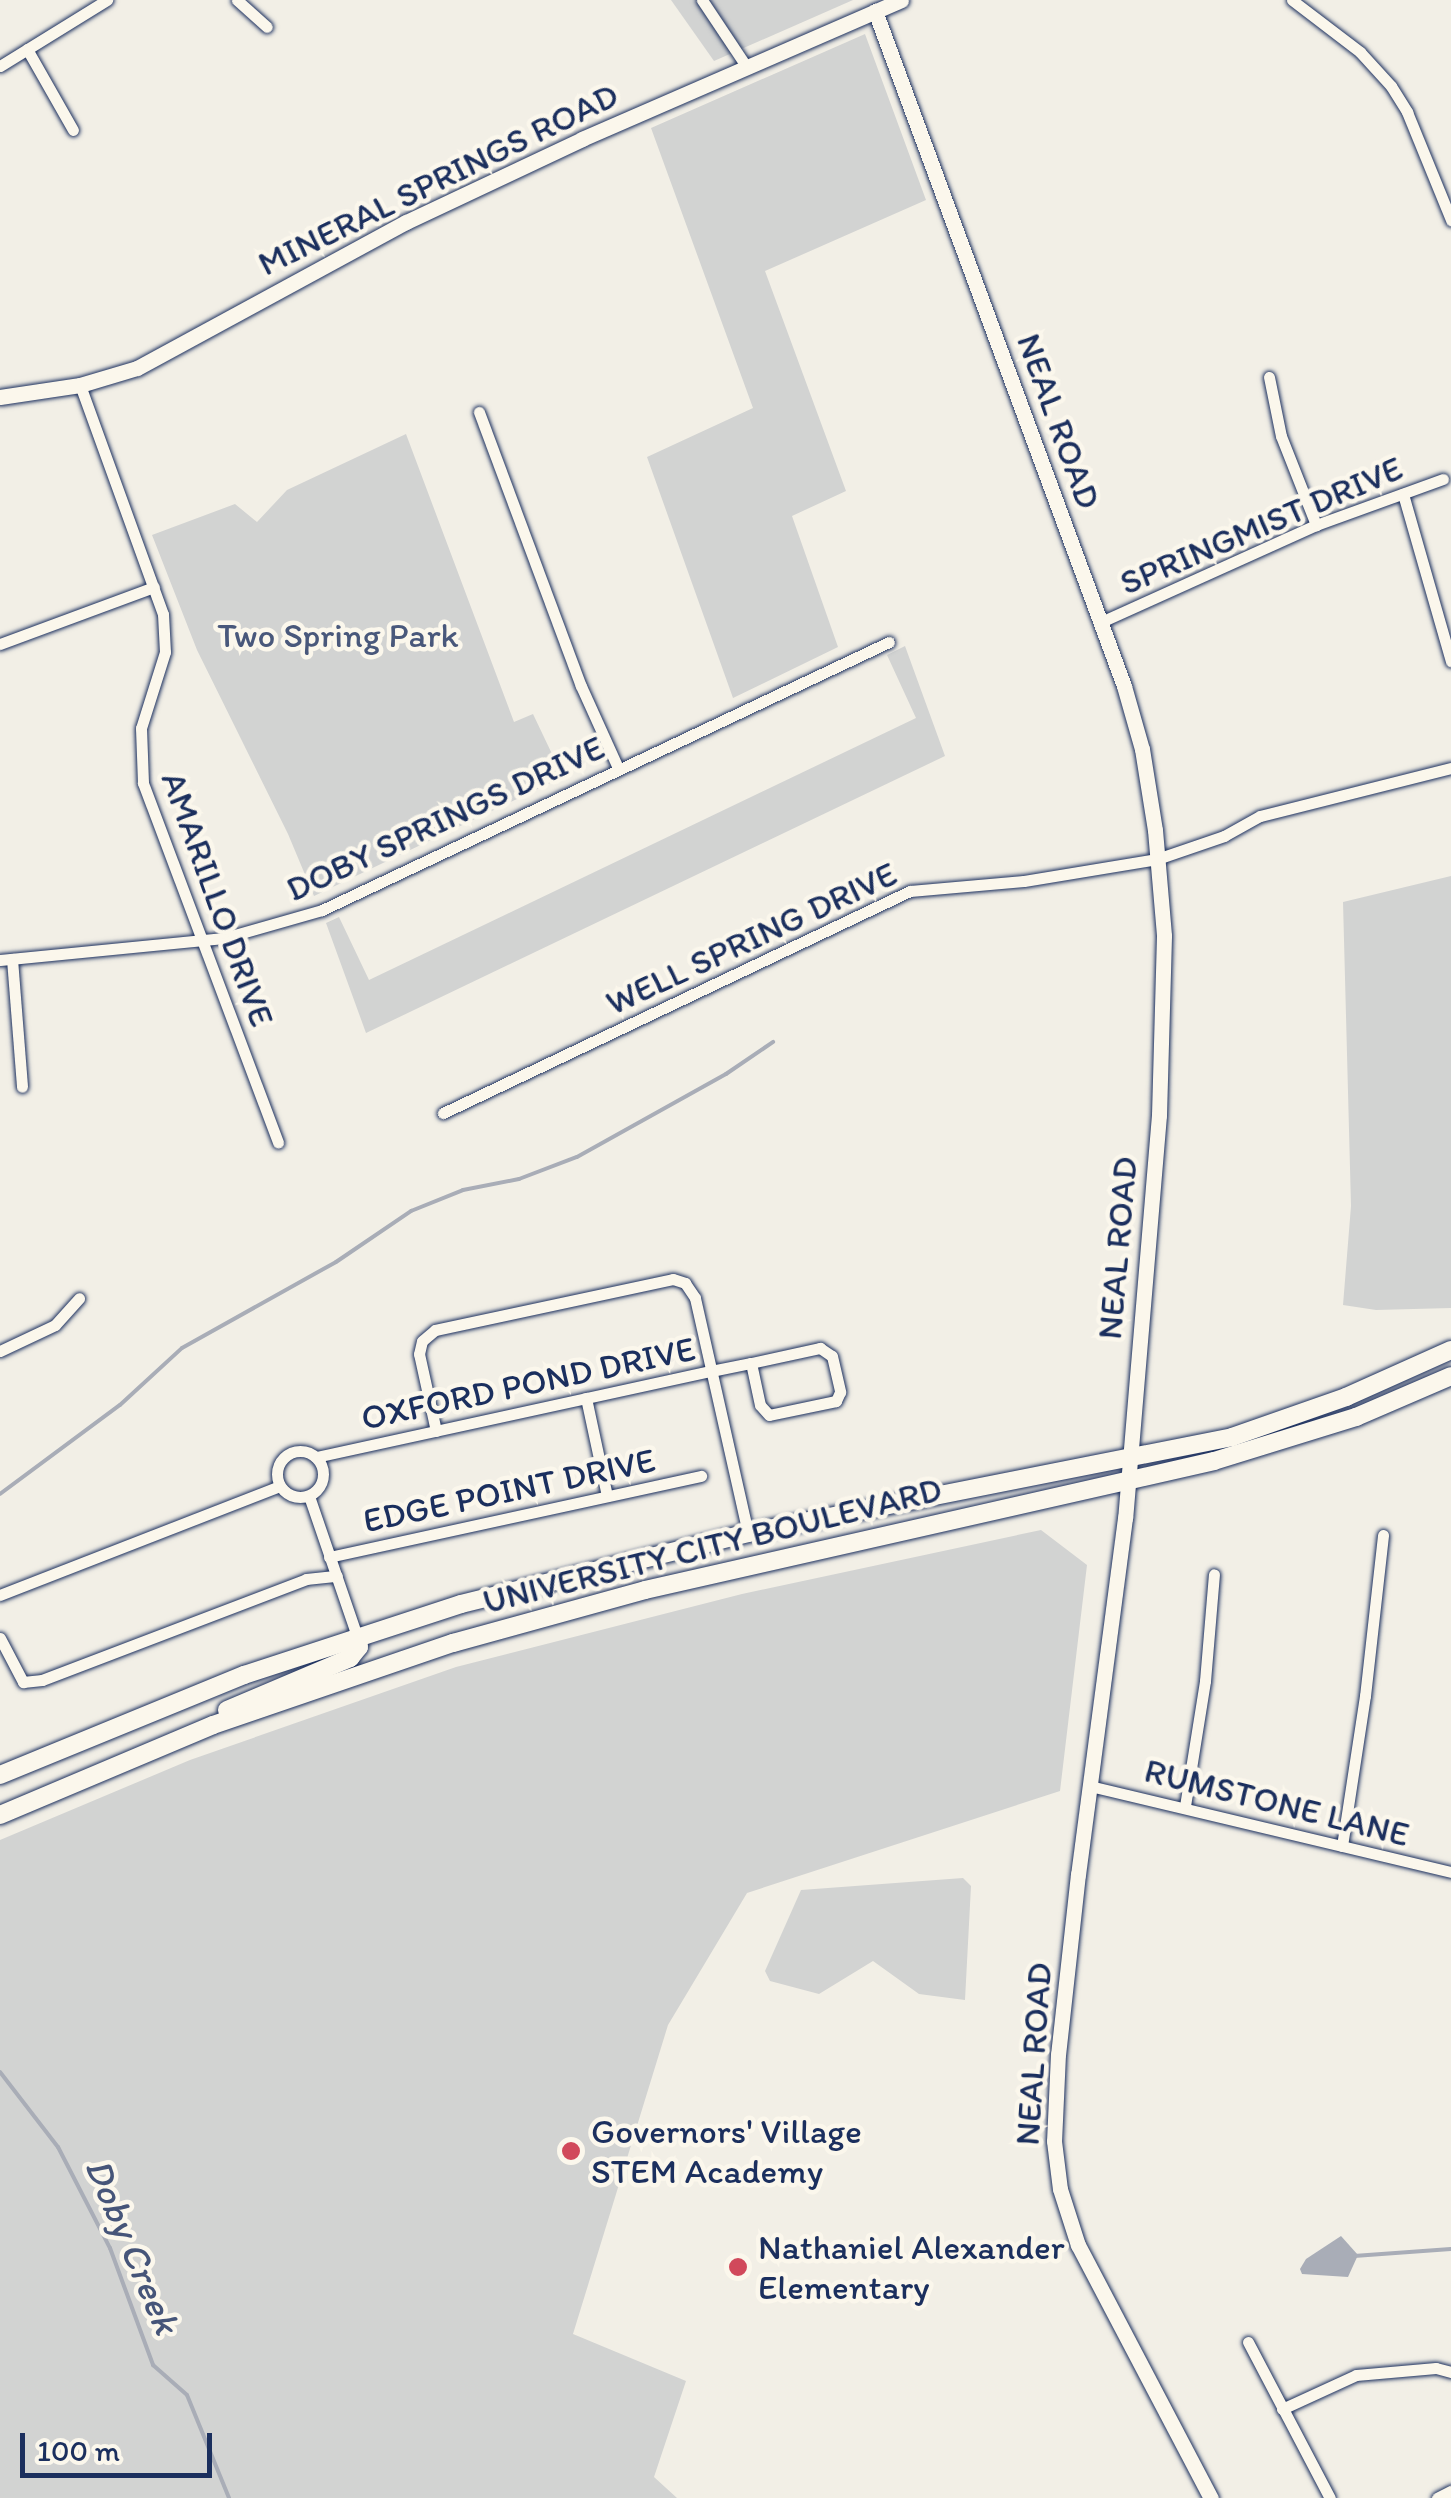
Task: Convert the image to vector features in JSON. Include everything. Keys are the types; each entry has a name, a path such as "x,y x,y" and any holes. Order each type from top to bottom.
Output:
{"main road":[{"name":"UNIVERSITY CITY BOULEVARD","path":"0,1775 244,1675 357,1636 538,1583 748,1534 1232,1436 1292,1417 1451,1350"},
{"name":"UNIVERSITY CITY BOULEVARD","path":"0,1815 213,1725 453,1643 628,1595 1128,1481 1315,1431 1451,1376"},
{"path":"213,1725 228,1709 354,1655 357,1636"}],"street":[{"path":"0,66 107,0"},
{"path":"236,0 267,27"},
{"path":"702,0 746,66"},
{"name":"MINERAL SPRINGS ROAD","path":"0,397 80,386 153,360 406,222 873,5 901,0"},
{"path":"1292,0 1360,52 1392,86 1407,112 1451,220"},
{"name":"NEAL ROAD","path":"873,5 1101,622 1142,750 1157,860 1165,1013 1128,1481 1056,2080 1058,2177 1078,2245 1211,2498"},
{"path":"27,49 73,130"},
{"path":"1269,376 1281,436 1316,526"},
{"name":"AMARILLO DRIVE","path":"80,386 164,614 165,652 144,717 140,761 278,1143"},
{"path":"479,412 580,686 618,768"},
{"name":"SPRINGMIST DRIVE","path":"1101,622 1316,526 1442,479"},
{"path":"1403,494 1451,660"},
{"path":"0,644 154,587"},
{"name":"DOBY SPRINGS DRIVE","path":"6,959 202,940 258,931 322,910 889,642"},
{"name":"WELL SPRING DRIVE","path":"443,1114 910,891 1024,881 1157,860 1224,836 1260,816 1451,768"},
{"path":"6,959 22,1086"},
{"path":"436,1431 419,1354 422,1341 435,1330 665,1279 685,1283 695,1298 748,1534"},
{"path":"0,1350 55,1324 79,1298"},
{"name":"OXFORD POND DRIVE","path":"280,1486 277,1470 284,1457 298,1451 316,1457 711,1371 751,1363 826,1349 832,1356 840,1392 836,1401 769,1415 760,1405 751,1363"},
{"path":"586,1398 607,1496"},
{"name":"OXFORD POND DRIVE","path":"308,1496 322,1483 323,1471 316,1457"},
{"name":"EDGE POINT DRIVE","path":"329,1557 701,1476"},
{"path":"0,1595 280,1486 290,1495 308,1496 357,1636"},
{"path":"1342,1846 1384,1535"},
{"path":"1185,1806 1205,1681 1214,1574"},
{"name":"EDGE POINT DRIVE","path":"0,1638 23,1682 42,1680 306,1578 336,1576"},
{"name":"RUMSTONE LANE","path":"1090,1786 1451,1872"},
{"path":"1248,2342 1330,2498"},
{"path":"1282,2408 1356,2375 1436,2368 1451,2372"},
{"path":"1437,2498 1451,2490"}],"green space":[{"path":"671,0 853,0 714,61"},
{"path":"865,34 926,200 765,271 846,491 792,516 838,647 733,698 647,457 753,408 651,128"},
{"name":"Two Spring Park","path":"406,434 514,722 533,714 563,777 314,896 288,834 197,650 152,535 235,504 257,522 287,490"},
{"path":"905,646 945,756 366,1033 326,923 339,917 369,980 916,718 887,655"},
{"path":"1451,876 1451,1308 1376,1310 1343,1305 1351,1206 1343,902"},
{"path":"1041,1530 1087,1565 1060,1791 747,1893 668,2025 573,2334 686,2381 654,2477 677,2498 0,2498 0,1840 190,1760 456,1667 742,1594"},
{"path":"963,1878 971,1886 965,2000 919,1994 873,1961 819,1994 770,1981 765,1971 801,1890"}],"shaded area":[{"path":"1341,2236 1358,2255 1348,2277 1302,2274 1300,2269 1306,2259"}],"waterway":[{"path":"0,1494 120,1405 182,1348 336,1262 411,1211 463,1190 519,1179 577,1157 726,1074 773,1042"},
{"name":"Doby Creek","path":"0,2072 58,2147 110,2248 153,2365 187,2395 229,2498"},
{"path":"1354,2256 1451,2249"}],"place":[{"name":"Governors' Village STEM Academy","path":"571,2151"},
{"name":"Nathaniel Alexander Elementary","path":"738,2267"}]}
